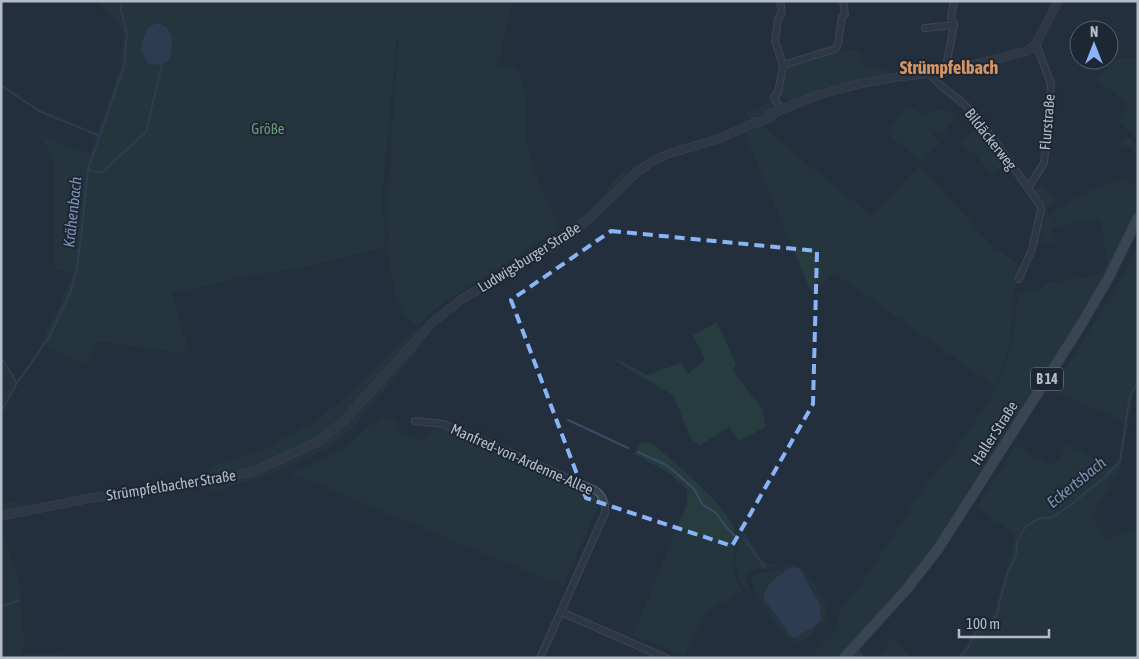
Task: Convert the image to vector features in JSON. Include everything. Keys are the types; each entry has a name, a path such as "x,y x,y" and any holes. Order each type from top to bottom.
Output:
{"main road":[{"name":"Haller Straße","path":"853,648 906,590 938,549 1078,330 1109,277 1138,218"},
{"name":"B 14","path":"845,658 853,648"}],"street":[{"path":"778,111 774,97 778,93 783,65 775,41 778,19 782,12 780,1"},
{"path":"783,65 835,49 838,44 842,17 845,14 844,1"},
{"path":"946,72 954,26 951,17 954,1"},
{"path":"1036,44 1058,1"},
{"path":"925,28 954,26"},
{"name":"Ludwigsburger Straße","path":"332,432 433,322 462,299 568,236 593,215 637,172 652,161 668,154 721,138 760,118 818,95 896,77 946,72 1027,51 1036,44"},
{"name":"Flurstraße","path":"1028,188 1044,163 1051,84 1036,44"},
{"name":"Bildäckerweg","path":"930,74 938,85 965,106 985,128 1028,188"},
{"path":"1019,279 1032,249 1041,216 1040,205 1028,188"},
{"name":"Manfred-von-Ardenne-Allee","path":"415,421 444,424 601,494 605,503 605,513 540,658"},
{"name":"Strümpfelbacher Straße","path":"1,516 91,498 230,477 257,470 317,442 332,432"},
{"path":"561,612 666,658"},
{"path":"853,648 859,658"}],"highlighted area":[{"path":"611,231 817,251 813,404 732,546 586,498 511,300"}],"green space":[{"name":"Größe","path":"98,1 515,1 510,8 498,67 517,69 525,91 528,151 543,195 561,228 452,297 431,312 419,324 407,318 396,300 388,250 387,202 399,40 396,42 382,200 385,237 382,240 385,247 300,268 262,273 172,293 189,354 97,341 85,364 41,343 73,274 55,269 54,169 48,147 40,137 90,154 120,67 123,31"},
{"path":"858,50 867,68 886,68 888,73 826,88 789,101 782,97 787,67 840,51"},
{"path":"1138,58 1138,141 1119,122 1129,104 1096,80 1106,70 1119,70 1119,59"},
{"path":"772,102 775,104 771,111 753,119 745,113"},
{"path":"907,104 925,118 933,110 948,111 957,116 944,133 940,134 936,131 932,136 940,143 922,162 887,133"},
{"path":"761,125 872,216 919,165 992,246 1021,266 1013,297 1009,349 995,386 834,273 812,294 744,132"},
{"path":"978,125 984,130 1008,162 991,175 974,152 967,150 960,142"},
{"path":"1127,136 1138,146 1138,157 1126,146 1122,149 1118,146"},
{"path":"633,171 577,227 509,269 507,265 561,232 594,206 621,172"},
{"path":"1125,177 1138,189 1138,209 1127,236 1075,325 948,527 913,575 836,658 818,658 815,652 836,632 843,606 862,583 928,482 964,438 997,388 1013,344 1018,293 1043,290 1043,284 1098,275 1108,264 1100,218 1060,226 1051,213 1082,195"},
{"path":"1042,184 1056,200 1047,209 1034,191"},
{"path":"1046,210 1058,225 1051,229 1054,243 1040,243 1037,241 1042,238 1044,233 1041,232"},
{"path":"1138,250 1138,387 1133,396 1120,471 1091,515 1105,540 1138,527 1138,658 956,658 967,645 974,631 992,617 1010,561 1015,535 977,507 1016,446 1053,466 1068,445 1111,468 1118,460 1124,422 1052,390 1106,305"},
{"path":"717,322 736,364 733,371 762,408 766,427 739,441 729,427 699,446 691,439 673,395 609,357 647,375 681,363 688,374 705,359 693,335"},
{"path":"416,329 418,330 417,334 349,412 318,439 273,460 210,479 209,467 266,449 319,419"},
{"path":"424,341 425,347 418,350 350,431 331,447 266,476 210,492 209,485 325,440 362,407 417,343 420,344"},
{"path":"1,359 16,383 1,410"},
{"path":"382,416 399,422 396,430 424,442 432,429 443,428 594,495 599,504 563,586 291,474 345,447"},
{"path":"644,442 652,443 699,485 723,511 735,532 736,542 733,570 736,581 742,591 705,613 684,656 633,635 687,504 687,490 671,474 634,454 640,444"},
{"path":"10,501 23,504 28,502 27,508 1,514 1,507"},
{"path":"737,521 763,560 770,564 783,565 750,570 746,577 751,596 740,580 736,568 739,540"},
{"path":"1,535 7,546 20,585 24,643 19,658 1,658"},
{"path":"795,564 804,571 814,584 827,611 823,624 820,620 817,599 800,569 782,572 778,578 800,636 813,627 816,630 799,643 792,643 788,639 759,600 752,585 753,577 756,574 779,570"},
{"path":"892,637 911,658 879,658"},
{"path":"26,654 57,654 80,658 23,658"}],"water":[{"path":"158,23 168,30 172,39 169,61 162,65 149,64 142,49 142,42 149,27"},
{"path":"793,567 800,569 820,605 821,622 797,637 792,637 763,598 767,588 775,579"}],"waterway":[{"name":"Krähenbach","path":"1,412 17,383 49,337 71,291 77,267 88,169 124,67 127,35 121,9 122,1"},
{"path":"88,170 102,172 146,132 162,65"},
{"path":"1,85 39,111 100,136"},
{"path":"1,357 17,383"},
{"name":"Eckertsbach","path":"959,658 968,648 976,632 992,621 998,613 1008,571 1016,556 1017,542 1026,526 1039,519 1053,517 1068,507 1105,477 1120,461 1130,395 1138,382"},
{"path":"568,420 628,448"},
{"path":"638,452 666,465 674,471 694,489 703,505 716,513 734,535"},
{"path":"744,539 765,568"},
{"path":"1,607 19,600"}],"district":[{"name":"Strümpfelbach","path":"949,67"}]}
